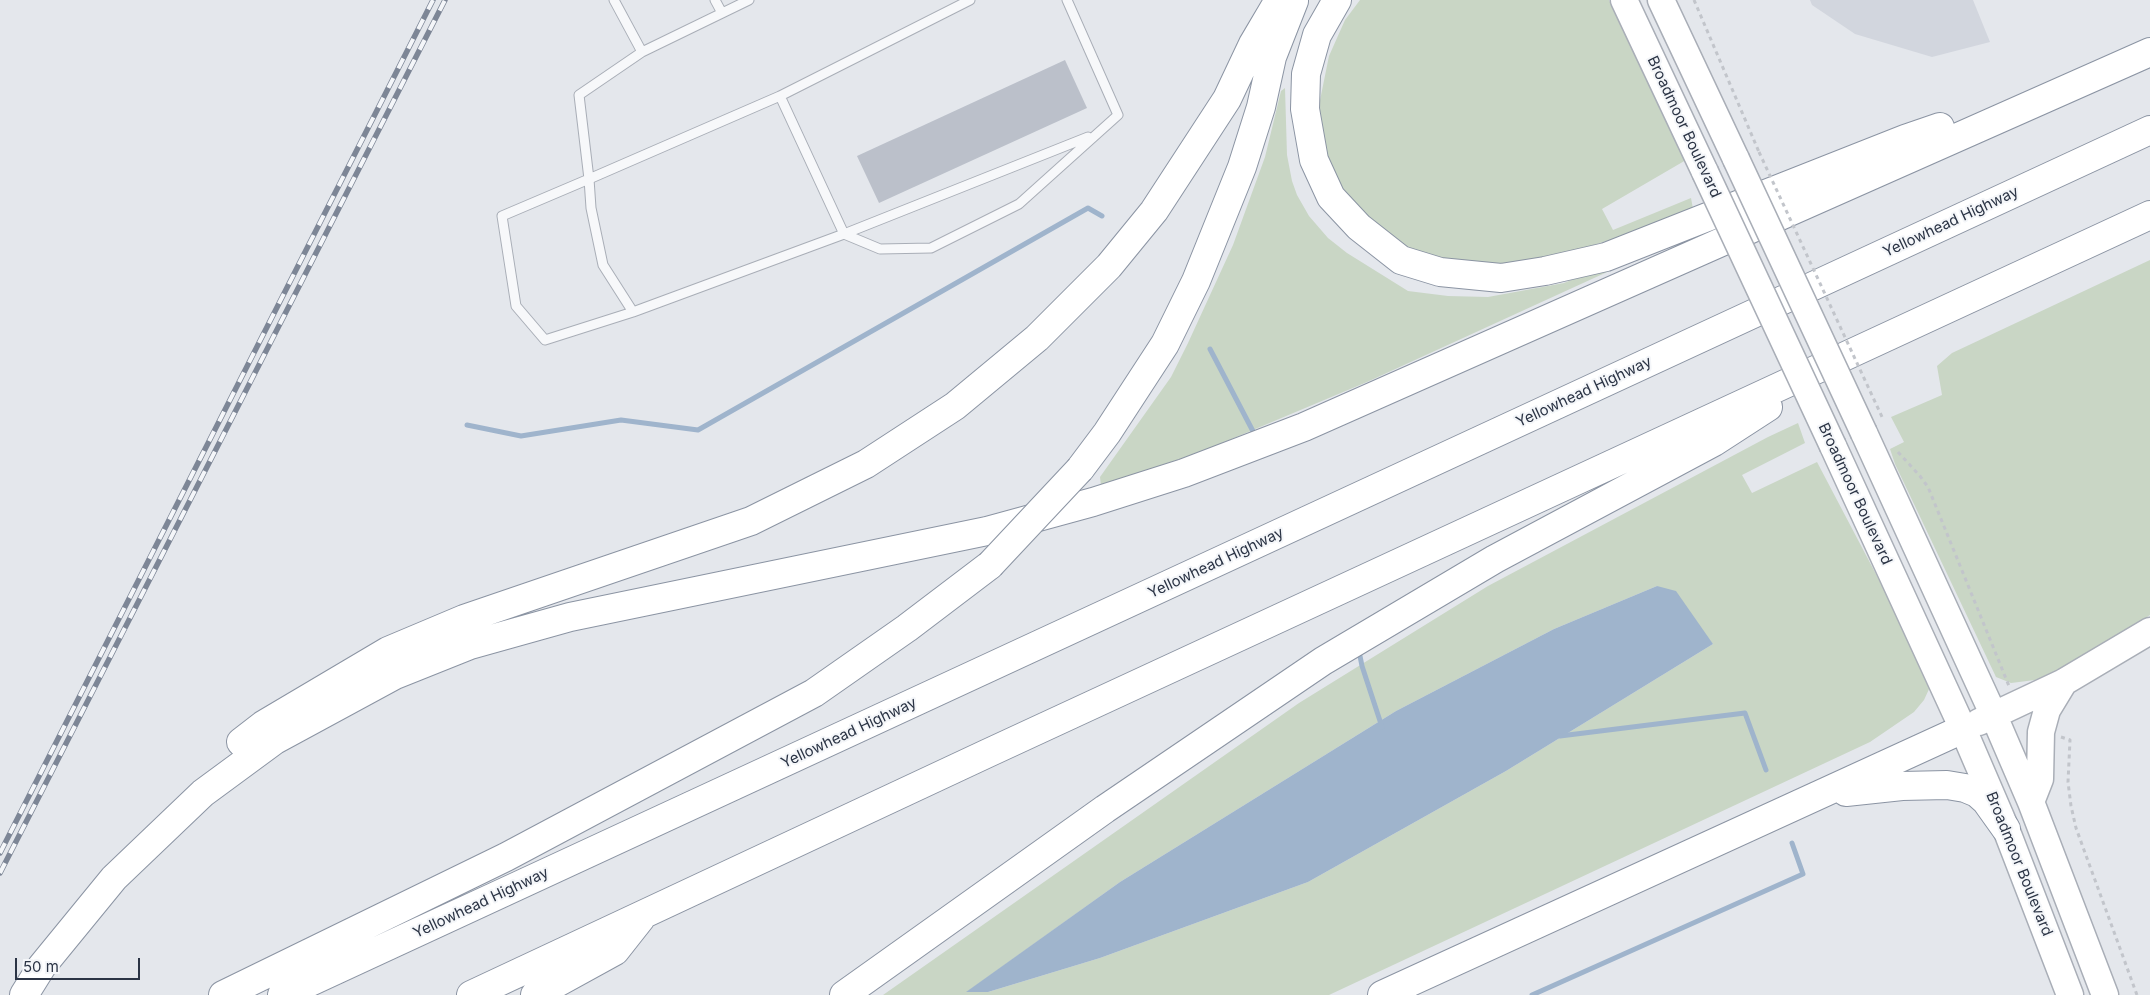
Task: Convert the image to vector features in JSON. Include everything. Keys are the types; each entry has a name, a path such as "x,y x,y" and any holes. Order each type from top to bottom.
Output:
{"highway":[{"path":"24,995 42,966 192,780 262,725 388,651 464,619 751,521 866,464 955,406 1037,338 1109,266 1154,211 1227,100 1253,44 1279,0"},
{"path":"223,995 506,857 814,693 907,628 990,565 1080,469 1112,426 1165,344 1196,281 1242,167 1261,107 1272,56 1295,0"},
{"path":"1336,0 1317,35 1306,74 1305,109 1314,160 1331,197 1359,227 1401,260 1440,272 1501,278 1546,271 1606,257 1905,138 2102,72"},
{"path":"114,878 203,793 275,740 395,675 470,646 570,616 986,531 1092,502 1184,473 1304,427 2150,52"},
{"name":"Yellowhead Highway","path":"282,995 2150,130"},
{"path":"471,995 2150,215"},
{"path":"844,995 1105,809 1323,661 1495,559 1714,442 1856,351"},
{"path":"1382,995 1825,794 1963,729"},
{"path":"1825,794 1902,786 1947,785 1965,788 1977,793 1986,801 2006,829"},
{"path":"535,995 615,951 645,913"}],"main road":[{"name":"Broadmoor Boulevard","path":"1624,0 1963,729 2006,829 2070,995"},
{"path":"1660,0 1748,156 1874,426 2031,802 2105,995"},
{"path":"1963,729 2064,682 2150,631"},
{"path":"2031,802 2040,779 2041,732 2047,710 2064,682"}],"lane":[{"path":"614,0 642,52"},
{"path":"715,0 722,13"},
{"path":"633,312 603,265 591,208 579,95 642,52 749,0"},
{"path":"970,0 780,96 502,216 516,306 545,340 633,312 844,234 1093,135"},
{"path":"780,96 844,234 880,249 931,248 1019,204 1093,135 1118,115 1067,0"}],"path":[{"path":"1694,0 1748,156 1874,426"}],"shaded area":[{"path":"1810,0 1973,0 1990,42 1932,57 1855,34 1812,5"}],"green space":[{"path":"1360,0 1609,0 1686,160 1602,209 1613,230 1691,198 1693,209 1623,236 1555,257 1496,267 1411,254 1360,218 1330,174 1317,115 1329,56 1345,20"},
{"path":"1285,88 1287,155 1297,195 1309,216 1328,238 1347,253 1408,291 1448,296 1488,297 1564,283 1624,258 1629,262 1367,382 1203,451 1101,486 1100,477 1171,377 1188,343 1233,245 1265,157 1281,91"},
{"path":"2150,260 2150,615 2083,660 2035,680 2011,683 1996,677 1895,464 1890,449 1904,442 1891,417 1942,395 1937,366 1952,353"},
{"path":"1798,423 1805,443 1742,475 1752,493 1817,462 1928,673 1930,687 1924,700 1914,712 1870,742 1329,995 883,995 1299,703 1488,586 1768,437","holes":["1657,586 1713,644 1506,771 1308,882 1100,958 988,992 967,992 1120,882 1396,711 1554,629"]}],"water":[{"path":"1657,586 1676,591 1713,644 1506,771 1308,882 1100,958 988,992 966,992 1120,882 1396,711 1554,629"}],"building":[{"path":"1065,60 1087,108 879,203 857,156"}],"waterway":[{"path":"467,425 521,436 621,420 698,430 1088,208 1102,216"},
{"path":"1210,349 1256,437"},
{"path":"1360,656 1382,727"},
{"path":"1560,736 1745,713 1766,770"},
{"path":"1532,995 1803,874 1792,843"}],"railway":[{"path":"0,853 433,0"},
{"path":"0,873 445,0"}]}
